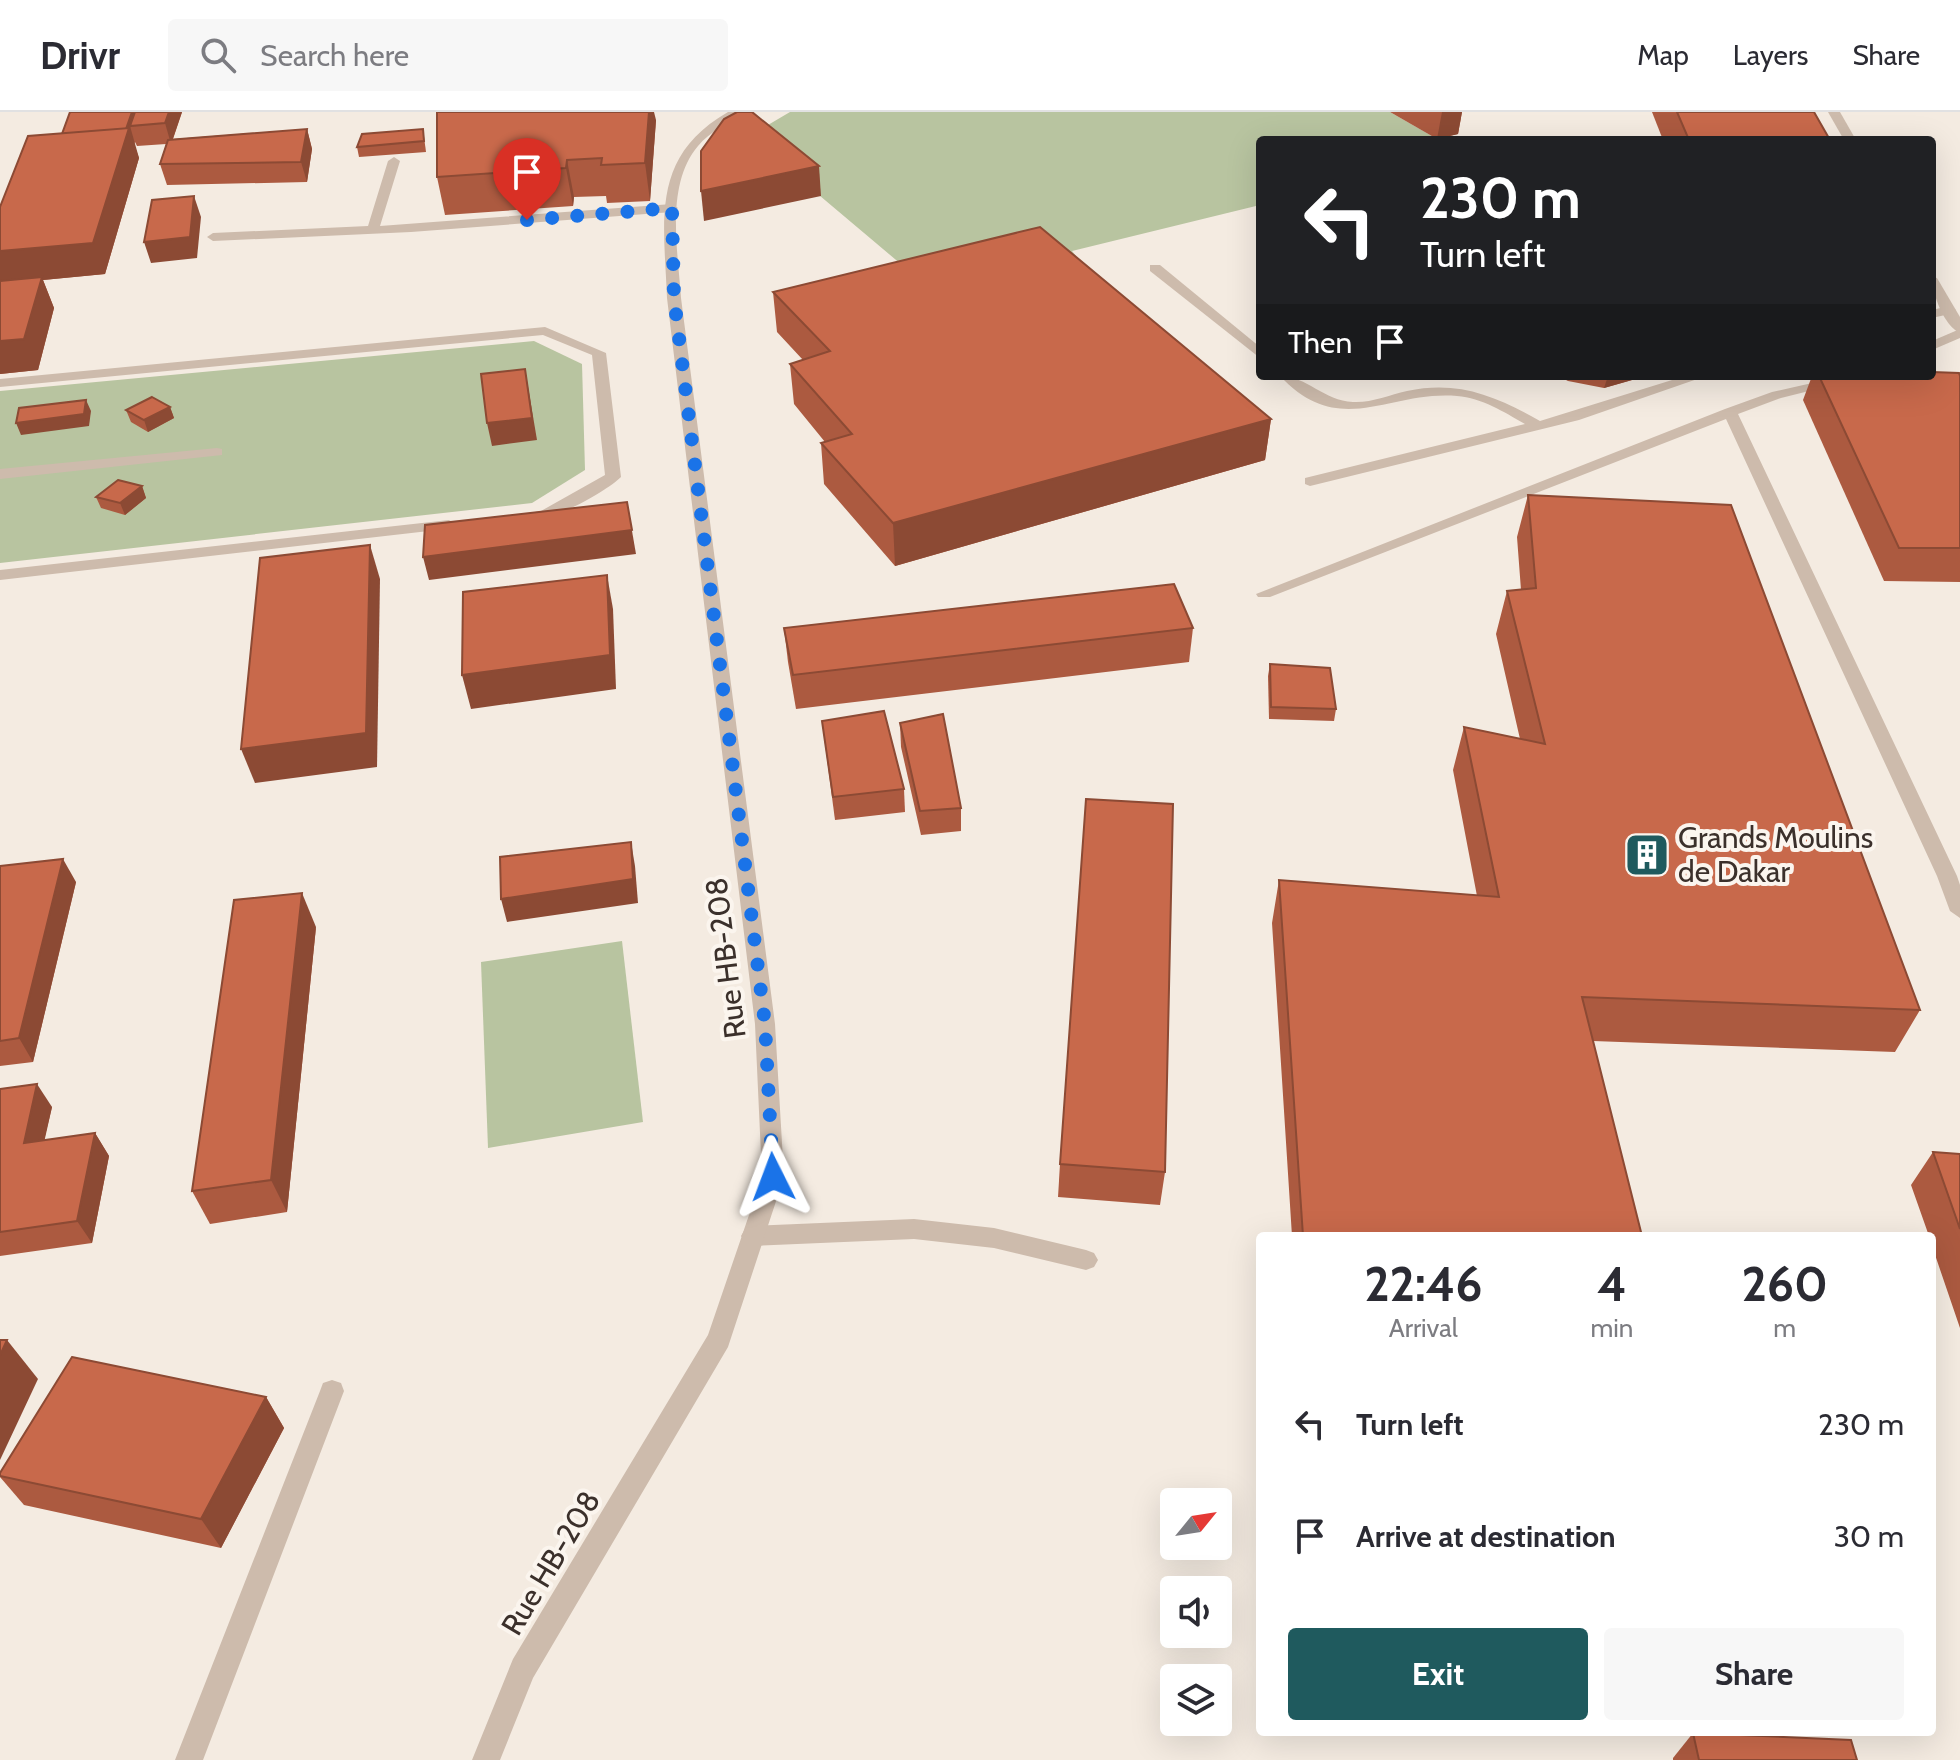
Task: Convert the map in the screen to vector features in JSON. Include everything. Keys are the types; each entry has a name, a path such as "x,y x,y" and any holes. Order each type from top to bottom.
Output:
{"street":[{"name":"Rue HB-208","path":"486,1760 523,1669 719,1339 773,1177 765,1024 674,298 672,208 677,172 687,149 703,130 736,112"},
{"path":"1834,112 1848,136"},
{"path":"373,229 394,161"},
{"path":"213,237 672,208"},
{"path":"1155,268 1256,351"},
{"path":"1936,288 1960,331 1936,344"},
{"path":"1936,313 1949,310"},
{"path":"0,383 545,331 599,353 613,477 545,515 515,518"},
{"path":"1293,380 1330,405 1358,407 1436,391 1481,395 1539,426"},
{"path":"1310,481 1539,426 1686,380"},
{"path":"1264,594 1730,412 1777,395 1844,380"},
{"path":"1730,412 1947,876 1960,911"},
{"path":"0,474 217,452"},
{"path":"0,575 470,523"},
{"path":"753,1236 914,1229 994,1238 1086,1260"},
{"path":"189,1760 332,1391"}],"green space":[{"path":"790,112 1390,112 1432,136 1256,136 1256,206 1072,251 1076,256 934,292 749,136"},
{"path":"534,341 582,364 585,470 532,503 0,563 0,391"},
{"path":"622,941 643,1122 488,1148 481,962"}],"building":[{"path":"70,112 132,112 126,129 62,134"},
{"path":"135,112 169,112 165,123 130,126"},
{"path":"437,112 649,112 645,163 601,165 602,158 567,160 566,168 437,177"},
{"path":"737,112 752,112 819,166 701,191 701,151 724,119"},
{"path":"1677,112 1814,112 1828,136 1687,136"},
{"path":"129,128 93,243 0,251 0,207 28,136"},
{"path":"307,129 301,162 160,164 168,140"},
{"path":"423,129 424,141 357,147 362,134"},
{"path":"194,196 190,237 144,242 152,200"},
{"path":"1040,227 1271,419 893,523 821,443 852,434 790,364 830,351 773,292"},
{"path":"42,277 24,339 0,341 0,281"},
{"path":"525,369 532,418 487,423 481,374"},
{"path":"1936,372 1959,373 1960,548 1899,548 1821,380 1936,380"},
{"path":"152,397 170,407 144,420 126,410"},
{"path":"86,400 84,414 16,423 19,408"},
{"path":"118,480 142,486 120,503 96,497"},
{"name":"Grands Moulins de Dakar","path":"1528,495 1731,505 1920,1010 1582,997 1641,1232 1303,1232 1279,880 1499,897 1464,727 1545,744 1507,591 1536,588"},
{"path":"627,502 632,530 423,557 425,525"},
{"path":"370,545 366,733 241,749 260,558"},
{"path":"607,575 610,655 462,675 463,592"},
{"path":"1174,584 1193,628 793,675 784,628"},
{"path":"1270,664 1330,668 1336,709 1271,707"},
{"path":"884,711 904,789 833,797 822,721"},
{"path":"943,714 961,808 920,811 900,723"},
{"path":"1086,799 1173,804 1165,1172 1060,1164"},
{"path":"631,842 633,879 501,899 500,857"},
{"path":"63,859 19,1038 0,1041 0,866"},
{"path":"302,893 271,1180 192,1191 234,900"},
{"path":"37,1084 24,1143 95,1133 77,1221 0,1232 0,1089"},
{"path":"1933,1152 1960,1154 1960,1229"},
{"path":"0,1340 7,1340 0,1355"},
{"path":"72,1357 266,1397 201,1519 0,1476"},
{"path":"1694,1736 1851,1740 1857,1760 1699,1760"}],"place":[{"name":"Grands Moulins de Dakar","path":"1647,855"}],"route":[{"path":"527,220 672,208 674,298 765,1024 773,1177"}]}
